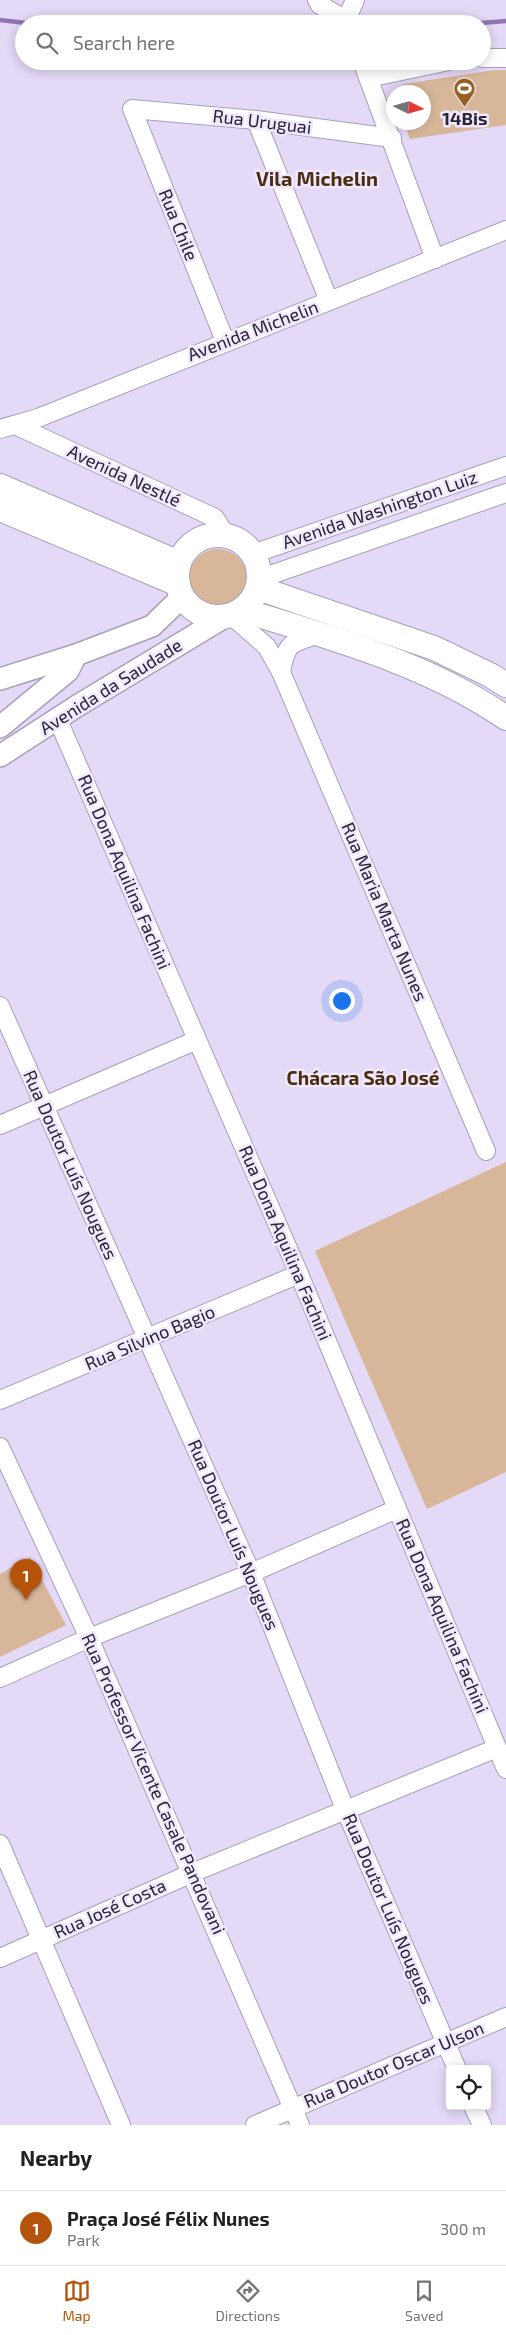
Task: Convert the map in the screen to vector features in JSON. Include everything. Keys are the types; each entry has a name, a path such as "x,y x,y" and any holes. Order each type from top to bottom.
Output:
{"main road":[{"path":"0,486 180,582 199,614 232,615 318,634 439,679 506,718"},
{"path":"0,509 180,582"},
{"path":"180,582 188,548 203,538 226,536 237,539 253,554 259,570 259,583 252,601 232,615"},
{"path":"259,583 434,648 490,675 506,685"}],"street":[{"path":"319,2 338,0"},
{"path":"349,15 354,0"},
{"path":"319,2 337,15"},
{"path":"491,58 506,58"},
{"path":"365,70 435,259"},
{"name":"Rua Uruguai","path":"132,109 256,120 392,138"},
{"name":"Rua Chile","path":"132,109 225,341"},
{"path":"256,120 329,301"},
{"name":"Avenida Michelin","path":"7,427 38,418 225,341 506,230"},
{"name":"Avenida Nestlé","path":"7,427 215,518 226,536"},
{"name":"Avenida Washington Luiz","path":"253,554 506,466"},
{"name":"Avenida Washington Luiz","path":"259,583 506,493"},
{"name":"Avenida da Saudade","path":"0,727 66,670 152,626 180,582"},
{"name":"Avenida da Saudade","path":"0,756 77,706 232,615"},
{"name":"Rua Maria Marta Nunes","path":"232,615 267,647 281,672 486,1151"},
{"path":"281,672 284,652 290,644 318,634"},
{"path":"0,679 66,670"},
{"path":"66,670 77,706"},
{"path":"58,720 66,670"},
{"name":"Rua Dona Aquilina Fachini","path":"58,720 299,1274 506,1769"},
{"name":"Rua Doutor Luís Nougues","path":"0,1006 251,1574 345,1809 455,2065"},
{"path":"0,1125 197,1040"},
{"name":"Rua Silvino Bagio","path":"0,1400 147,1340 299,1274"},
{"name":"Rua Professor Vicente Casale Pandovani","path":"0,1447 89,1638 297,2117"},
{"path":"0,1678 89,1638 251,1574 397,1509"},
{"name":"Rua José Costa","path":"0,1958 192,1873 497,1748"},
{"path":"0,1844 122,2125"},
{"name":"Rua Doutor Oscar Ulson","path":"255,2125 297,2117 445,2042 506,2017"},
{"path":"476,2110 482,2125"}],"shaded area":[{"name":"14Bis","path":"494,70 506,70 506,125 410,139 407,130 431,130 431,85 404,84"},
{"path":"218,549 229,551 242,562 247,578 245,589 234,602 218,607 207,605 194,594 189,578 191,567 202,554"},
{"path":"506,1162 506,1472 427,1509 315,1251"},
{"path":"30,1557 66,1625 0,1657 0,1574"}],"waterway":[{"path":"0,20 15,22"},
{"path":"491,22 506,21"}],"place":[{"name":"14Bis","path":"465,108"},
{"name":"Praça José Félix Nunes","path":"26,1600"}],"district":[{"name":"Vila Michelin","path":"317,179"},
{"name":"Chácara São José","path":"363,1078"}]}
